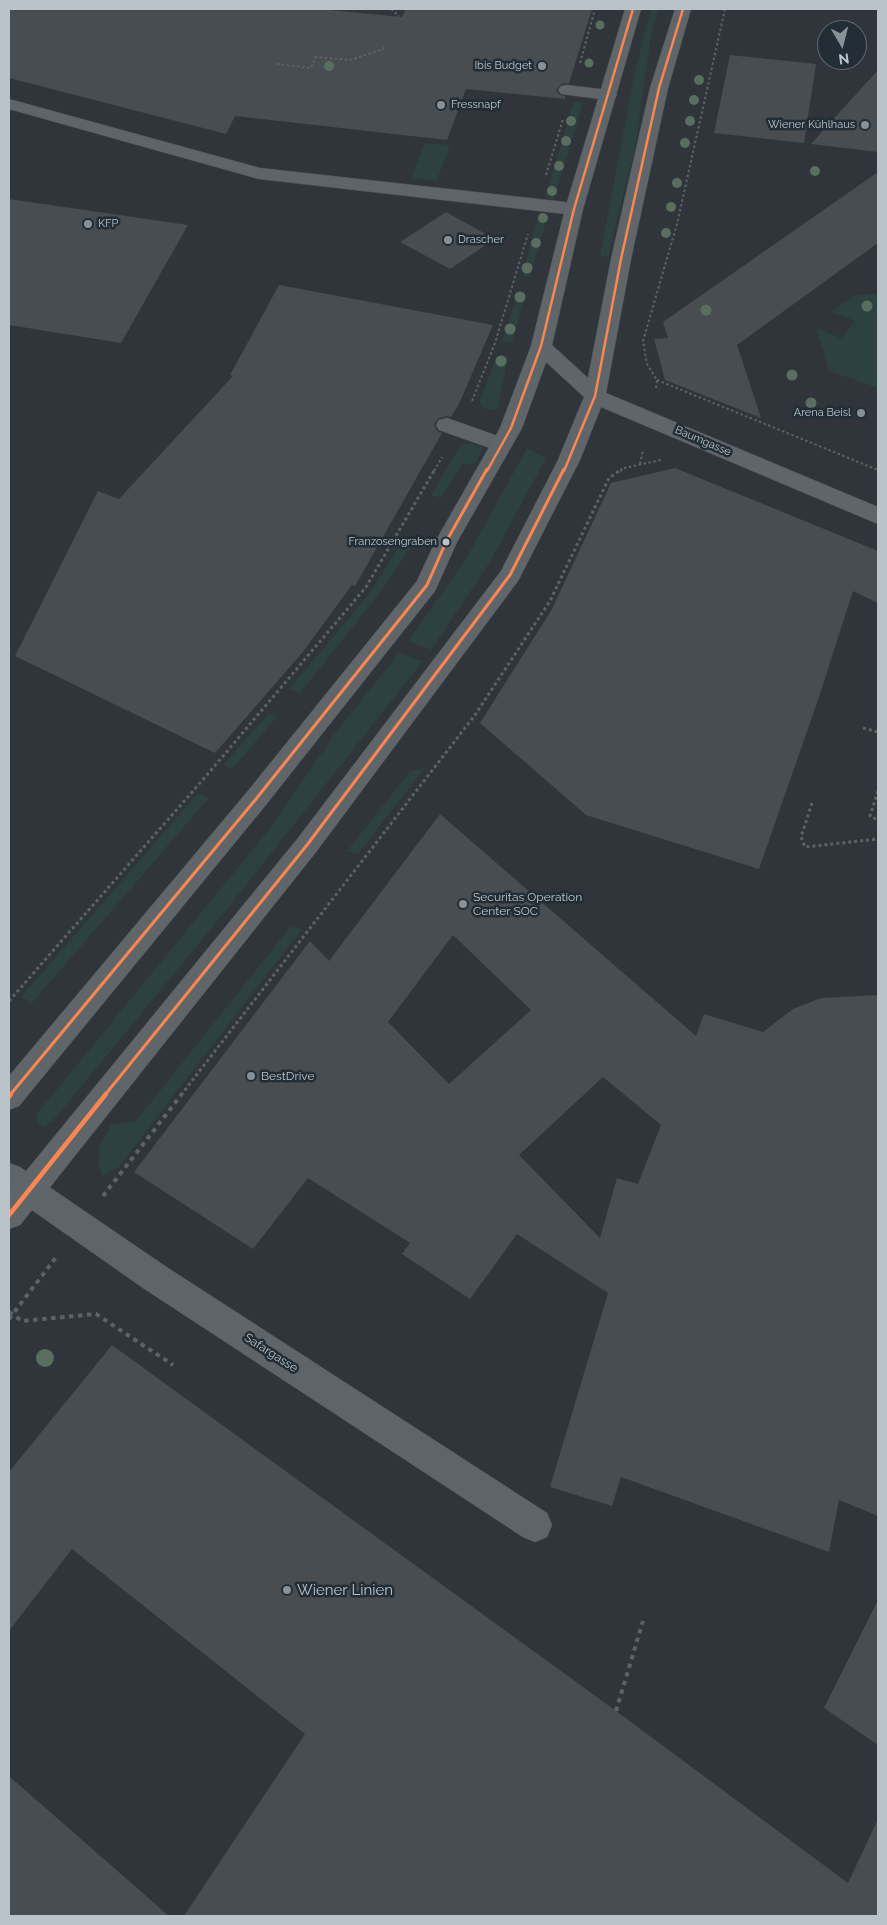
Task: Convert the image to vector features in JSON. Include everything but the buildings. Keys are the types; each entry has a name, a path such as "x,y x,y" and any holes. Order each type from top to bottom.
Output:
{"main road":[{"path":"9,1097 256,799 427,585 446,542 511,428 541,346 574,209 633,9"},
{"path":"9,1215 19,1184 307,844 510,574 569,460 595,396 621,259 659,88 684,9"},
{"name":"Baumgasse","path":"541,346 595,396 878,516"}],"street":[{"path":"570,90 608,95"},
{"path":"9,104 259,173 574,209"},
{"path":"452,427 501,445"},
{"name":"Safargasse","path":"19,1184 154,1277 535,1525"}],"path":[{"path":"391,9 399,16"},
{"path":"9,1000 207,775 366,587 452,427 469,410 495,343 595,9"},
{"path":"725,9 677,224 643,341 648,364 657,380 878,470"},
{"path":"277,64 310,68 316,57 350,60 383,49 385,45"},
{"path":"640,464 657,380"},
{"path":"9,1320 11,1313 475,715 550,601 609,478 624,468 666,461"},
{"path":"864,728 878,732"},
{"path":"878,791 870,818 878,820"},
{"path":"812,803 801,837 805,847 878,838"},
{"path":"11,1313 22,1321 96,1314 173,1366"},
{"path":"616,1711 643,1621"}],"green space":[{"path":"651,9 658,9 651,37 635,148 608,257 600,256 634,76"},
{"path":"574,101 583,103 554,199 545,198"},
{"path":"425,143 450,145 437,180 411,179"},
{"path":"539,214 548,215 530,277 522,276"},
{"path":"878,293 878,388 829,371 816,328 841,338 855,321 831,312 853,296"},
{"path":"517,296 525,297 512,343 502,342"},
{"path":"504,355 508,358 497,411 487,409 481,406 480,400 497,356"},
{"path":"471,443 483,447 476,463 462,464 441,498 431,495 461,445"},
{"path":"527,448 546,458 490,562 431,650 408,641 466,559"},
{"path":"405,538 415,541 380,593 300,693 289,689 368,595"},
{"path":"399,653 423,661 228,908 52,1122 43,1127 37,1122 37,1114 271,827 336,732"},
{"path":"269,713 277,717 232,769 223,765"},
{"path":"425,768 358,854 347,851 411,770"},
{"path":"198,793 209,798 32,1003 21,997"},
{"path":"291,926 302,929 118,1168 102,1176 98,1165 99,1147 111,1125 136,1121"}],"transit line":[{"path":"9,1097 256,799 427,585 446,542 511,428 541,346 574,209 633,9"},
{"path":"9,1215 307,845 510,575 569,460 595,396 621,259 659,88 683,9"}],"place":[{"name":"Ibis Budget","path":"542,66"},
{"name":"Fressnapf","path":"441,105"},
{"name":"Wiener Kühlhaus","path":"865,125"},
{"name":"KFP","path":"88,224"},
{"name":"Drascher","path":"448,240"},
{"name":"Arena Beisl","path":"861,413"},
{"name":"Franzosengraben","path":"446,542"},
{"name":"Securitas Operation Center SOC","path":"463,904"},
{"name":"BestDrive","path":"251,1076"},
{"name":"Wiener Linien","path":"287,1590"}]}
